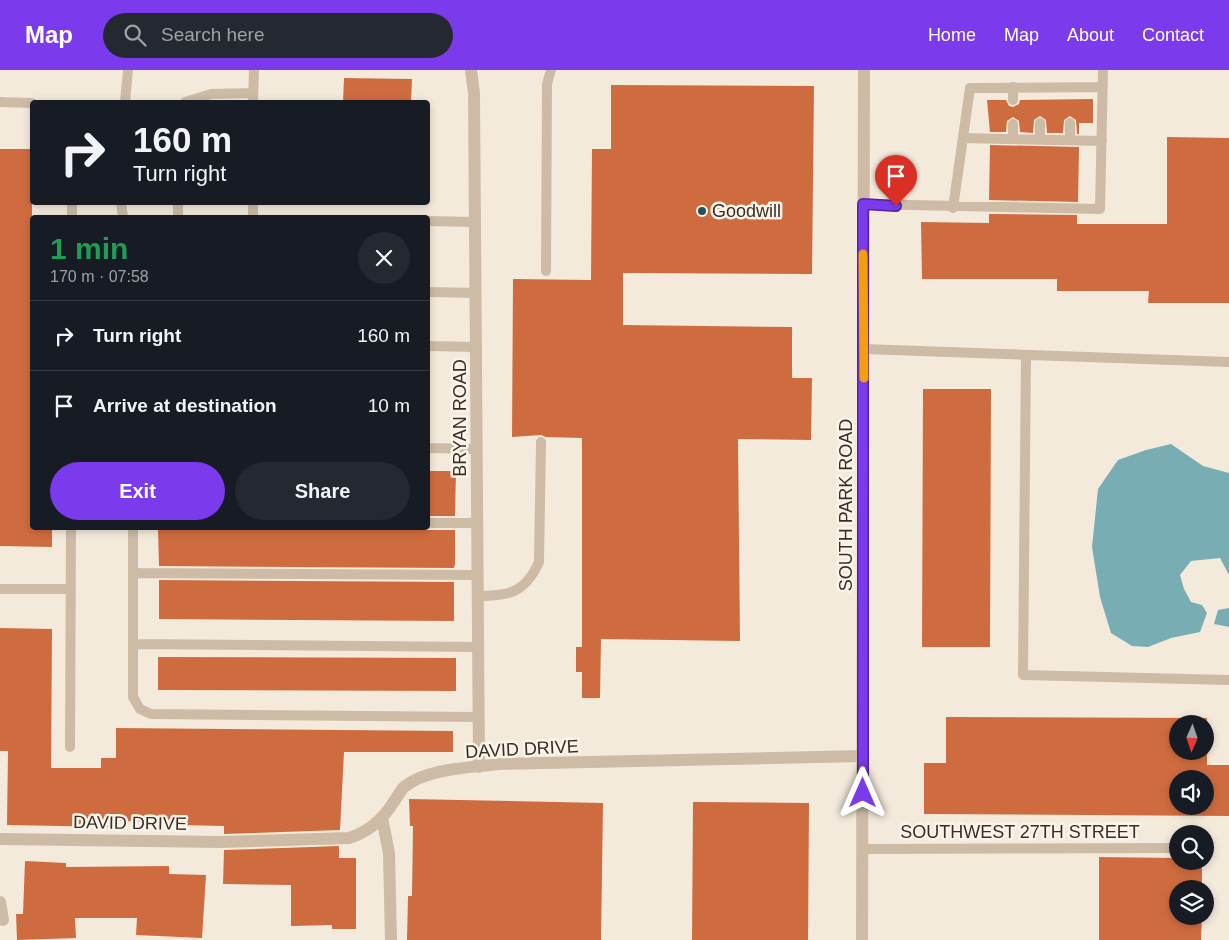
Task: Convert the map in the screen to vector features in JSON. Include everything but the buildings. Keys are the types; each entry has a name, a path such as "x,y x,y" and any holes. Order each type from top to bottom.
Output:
{"street":[{"name":"BRYAN ROAD","path":"471,70 474,93 474,222 477,347 477,717 479,767"},
{"name":"SOUTH PARK ROAD","path":"862,940 864,70"},
{"name":"DAVID DRIVE","path":"0,839 220,842 349,838 364,833 382,818 403,788 422,777 479,767 498,764 863,756"},
{"path":"382,818 389,853 391,940"},
{"path":"0,902 3,920"}],"lane":[{"path":"125,100 128,70"},
{"path":"192,100 211,94 253,98 254,70"},
{"path":"546,271 548,84 550,70"},
{"path":"863,204 953,208 1100,209 1103,70"},
{"path":"1070,87 1070,99"},
{"path":"953,208 970,88 1103,87"},
{"path":"1013,88 1013,100"},
{"path":"1039,100 1040,88"},
{"path":"0,102 30,103"},
{"path":"1040,123 1040,140"},
{"path":"1070,123 1070,140"},
{"path":"1013,124 1013,139"},
{"path":"963,138 1102,141"},
{"path":"430,222 474,222"},
{"path":"430,292 476,293"},
{"path":"430,346 477,347"},
{"path":"864,349 1229,362"},
{"path":"1026,355 1023,675 1229,680"},
{"path":"477,596 501,596 519,589 532,579 539,562 540,442"},
{"path":"430,448 477,449"},
{"path":"430,523 477,523"},
{"path":"70,747 71,530"},
{"path":"133,530 134,697 140,709 152,714 477,717"},
{"path":"133,573 477,575"},
{"path":"0,588 71,589"},
{"path":"134,644 477,647"},
{"name":"SOUTHWEST 27TH STREET","path":"862,849 1169,848"}],"water":[{"path":"1171,444 1203,466 1229,473 1229,575 1220,558 1191,561 1180,575 1184,589 1191,602 1202,605 1207,613 1200,632 1171,638 1148,647 1132,646 1111,633 1100,597 1092,547 1098,489 1118,460"},
{"path":"1229,608 1229,627 1214,624 1218,610"}],"slow traffic":[{"path":"863,254 864,378"}],"place":[{"name":"Goodwill","path":"702,211"}],"route":[{"path":"863,793 863,204 896,206"}]}
